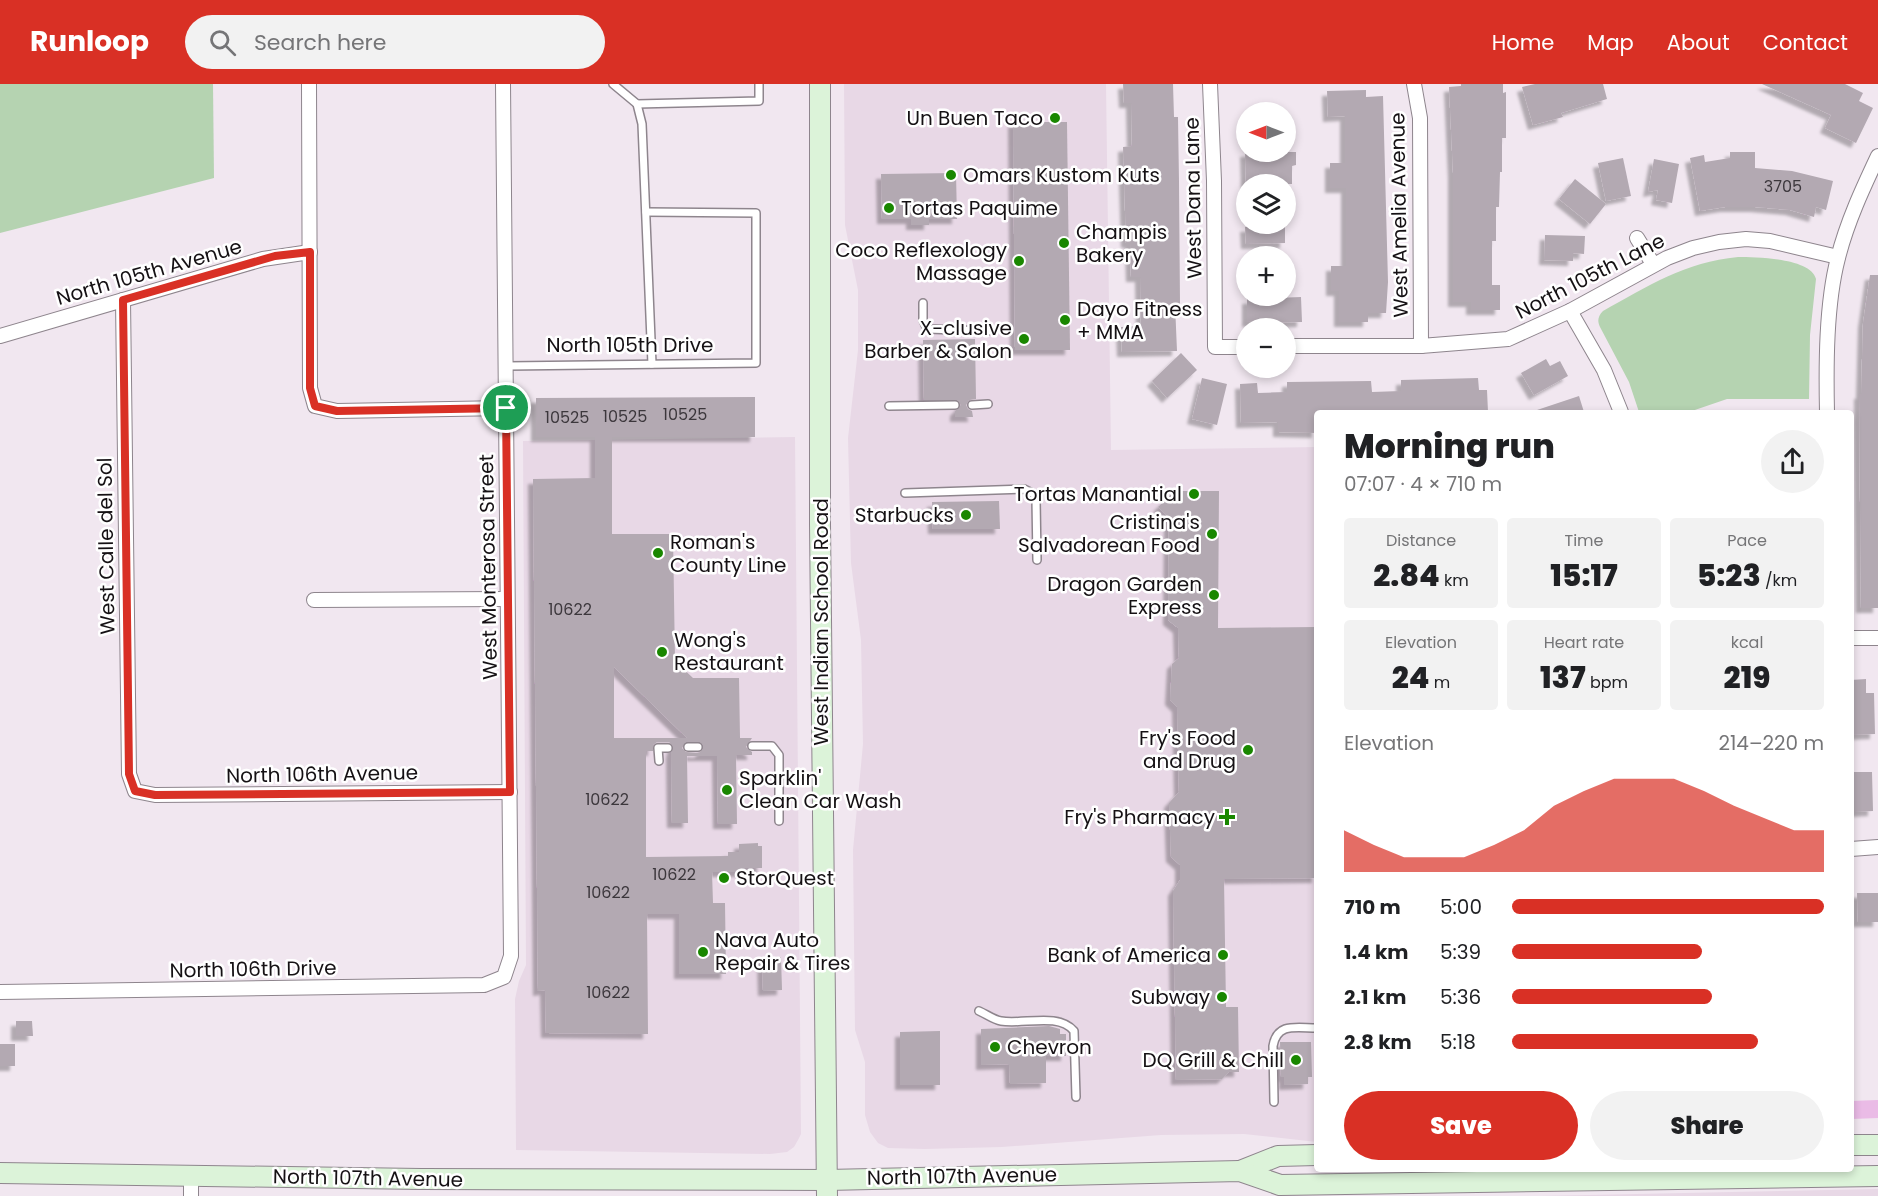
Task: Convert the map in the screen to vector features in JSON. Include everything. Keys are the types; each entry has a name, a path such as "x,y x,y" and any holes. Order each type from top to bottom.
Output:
{"main road":[{"name":"West Indian School Road","path":"820,84 820,524 827,1188"},
{"path":"1854,1145 1878,1145"},
{"name":"North 107th Avenue","path":"1240,1172 1278,1156 1314,1155"},
{"name":"North 107th Avenue","path":"0,1173 432,1179 827,1188 1240,1172 1280,1185 1878,1176"}],"street":[{"path":"309,84 310,388 315,406 337,411 506,408"},
{"name":"West Monterosa Street","path":"503,84 511,956 504,977"},
{"name":"West Dana Lane","path":"1210,84 1214,181 1215,347 1236,346"},
{"name":"West Amelia Avenue","path":"1414,84 1420,118 1421,346"},
{"path":"1827,410 1826,381 1831,291 1838,257 1858,199 1878,156"},
{"path":"1637,238 1653,264"},
{"name":"North 105th Lane","path":"1296,346 1421,346 1508,339 1570,310 1653,264 1693,248 1719,242 1746,239 1783,243 1838,257"},
{"name":"North 105th Avenue","path":"0,336 275,256 310,252"},
{"name":"West Calle del Sol","path":"123,300 129,774 135,791"},
{"path":"1570,310 1604,369 1620,410"},
{"path":"314,600 507,599"},
{"path":"1854,638 1878,638"},
{"name":"North 106th Avenue","path":"135,791 155,795 510,792"},
{"path":"1854,849 1878,847"},
{"name":"North 106th Drive","path":"0,992 484,985 504,977"},
{"path":"191,1176 191,1196"}],"lane":[{"path":"613,84 637,104 642,124 652,364"},
{"path":"637,104 759,101 759,84"},
{"name":"North 105th Drive","path":"505,366 756,363 756,213 646,212"},
{"path":"923,303 923,320 927,329 988,331"},
{"path":"972,405 988,404"},
{"path":"889,406 955,405"},
{"path":"905,493 1024,489 1030,491 1036,499 1037,560"},
{"path":"752,746 772,746 778,755 779,821"},
{"path":"688,747 698,747"},
{"path":"659,761 658,748 668,748"},
{"path":"979,1011 1000,1021 1048,1021 1069,1025 1074,1031 1076,1097"},
{"path":"1274,1102 1273,1046 1275,1037 1278,1032 1287,1029 1314,1028"}],"shaded area":[{"path":"844,84 1106,84 1111,450 1314,447 1314,1142 1244,1134 1161,1135 1002,1147 925,1149 888,1148 878,1143 870,1132 865,1115 865,1062 855,1030 853,850 863,744 861,640 851,563 848,438 858,350 858,290 845,225"},
{"path":"795,437 801,1134 794,1147 787,1152 770,1154 516,1150 515,999 526,965 523,441"},
{"path":"1878,1189 1878,1196 1541,1196"}],"green space":[{"path":"0,84 213,84 214,178 0,233"},
{"path":"1738,257 1769,258 1794,263 1812,272 1816,279 1810,335 1809,399 1727,399 1695,410 1638,410 1629,382 1599,325 1600,315 1603,311 1668,276 1719,260"}],"building":[{"path":"1123,84 1173,84 1174,117 1178,117 1179,182 1180,304 1175,304 1177,351 1122,352 1121,327 1141,326 1140,277 1131,277 1130,243 1126,243 1123,147 1132,146 1131,103 1124,103"},
{"path":"1461,84 1503,84 1503,93 1506,92 1506,138 1502,138 1499,207 1496,207 1496,241 1492,241 1492,285 1500,285 1500,310 1471,310 1471,302 1453,302 1453,173 1449,87 1461,86"},
{"path":"1535,84 1603,84 1607,99 1561,113 1563,117 1533,125 1522,87"},
{"path":"1762,84 1845,84 1863,93 1859,101 1873,108 1856,143 1825,128 1831,115"},
{"path":"1366,90 1366,97 1383,96 1388,282 1386,313 1368,313 1368,322 1339,322 1339,291 1331,291 1331,266 1346,266 1346,188 1330,188 1330,163 1345,163 1345,116 1328,117 1327,91"},
{"path":"1013,122 1067,122 1070,350 1015,350"},
{"path":"1730,152 1755,152 1755,168 1792,171 1833,181 1826,210 1816,207 1814,217 1790,210 1755,207 1725,207 1700,211 1690,158 1704,155 1705,162 1730,158"},
{"path":"1623,158 1631,196 1606,201 1598,163"},
{"path":"1654,159 1679,164 1672,203 1656,200 1658,190 1648,192"},
{"path":"1245,162 1296,162 1296,165 1292,166 1292,174 1246,174"},
{"path":"956,173 957,219 929,219 929,225 911,225 911,219 882,219 881,174"},
{"path":"1575,179 1606,204 1590,224 1559,199"},
{"path":"1245,234 1285,234 1285,243 1246,244"},
{"path":"1545,235 1585,236 1584,254 1573,253 1573,261 1544,260"},
{"path":"1870,275 1878,275 1878,608 1861,608 1859,394 1861,394 1863,323"},
{"path":"1296,297 1301,297 1302,322 1296,322 1296,318 1247,318 1247,306 1296,306"},
{"path":"975,339 976,399 969,400 966,405 972,411 973,417 955,417 955,411 961,405 957,400 924,400 923,340"},
{"path":"1181,353 1197,370 1167,398 1152,381"},
{"path":"1546,359 1550,366 1560,361 1568,376 1534,395 1521,373"},
{"path":"1202,378 1227,384 1217,425 1192,419"},
{"path":"1478,378 1479,390 1487,390 1488,410 1314,410 1314,433 1278,432 1278,422 1241,423 1240,384 1257,383 1258,393 1287,392 1287,382 1371,381 1372,392 1401,391 1401,380"},
{"path":"1579,396 1583,410 1537,410"},
{"path":"755,397 755,437 612,437 612,534 673,534 675,661 693,678 739,678 740,738 752,738 746,747 752,755 736,755 737,824 718,824 717,756 687,756 688,823 672,823 671,753 673,746 669,742 657,742 653,745 653,751 646,751 646,857 728,856 728,852 739,852 739,844 758,843 758,846 762,846 762,868 742,868 742,872 712,872 713,903 725,903 726,974 679,974 679,914 647,914 648,1034 546,1033 545,990 538,991 533,479 595,478 595,437 536,437 536,398","holes":["614,667 687,738 614,738","686,742 700,742 703,749 699,753 686,752 682,748"]},
{"name":"Fry's Food and Drug","path":"1175,491 1219,491 1218,628 1314,627 1314,878 1224,879 1226,1007 1238,1007 1239,1072 1229,1072 1222,1079 1176,1080 1173,891 1180,880 1180,865 1171,857 1169,803 1179,792 1177,707 1170,700 1172,664 1179,658 1178,628 1168,620 1169,518 1158,507"},
{"name":"Starbucks","path":"999,501 1000,529 933,529 932,502"},
{"path":"1866,679 1866,693 1874,693 1875,734 1854,735 1854,680"},
{"path":"1854,772 1872,772 1873,811 1855,812"},
{"path":"1857,893 1878,893 1878,922 1858,922"},
{"path":"762,957 781,957 782,990 763,991"},
{"path":"16,1021 32,1021 33,1036 16,1036"},
{"path":"1049,1026 1060,1029 1060,1034 1066,1034 1066,1056 1046,1056 1046,1083 1010,1084 1009,1064 981,1065 981,1029"},
{"path":"940,1031 940,1085 900,1085 900,1032"},
{"name":"DQ Grill & Chill","path":"1280,1042 1311,1042 1312,1077 1308,1077 1308,1084 1284,1085 1284,1077 1281,1077"},
{"path":"0,1044 15,1044 15,1066 0,1066"}],"waterway":[{"path":"1854,1110 1878,1109"}],"place":[{"name":"Un Buen Taco","path":"1055,118"},
{"name":"Omars Kustom Kuts","path":"951,175"},
{"name":"Tortas Paquime","path":"889,208"},
{"name":"Champis Bakery","path":"1064,243"},
{"name":"Coco Reflexology Massage","path":"1019,261"},
{"name":"Dayo Fitness + MMA","path":"1065,320"},
{"name":"X-clusive Barber & Salon","path":"1024,339"},
{"name":"Tortas Manantial","path":"1194,494"},
{"name":"Starbucks","path":"966,515"},
{"name":"Cristina's Salvadorean Food","path":"1212,534"},
{"name":"Roman's County Line","path":"658,553"},
{"name":"Dragon Garden Express","path":"1214,595"},
{"name":"Wong's Restaurant","path":"662,652"},
{"name":"Fry's Food and Drug","path":"1248,750"},
{"name":"Sparklin' Clean Car Wash","path":"727,790"},
{"name":"Fry's Pharmacy","path":"1227,817"},
{"name":"StorQuest","path":"724,878"},
{"name":"Nava Auto Repair & Tires","path":"703,952"},
{"name":"Bank of America","path":"1223,955"},
{"name":"Subway","path":"1222,997"},
{"name":"Chevron","path":"995,1047"},
{"name":"DQ Grill & Chill","path":"1296,1060"}],"route":[{"path":"310,252 310,388 315,406 337,411 506,408 510,792 155,795 135,791 129,774 123,300 275,256 310,252"}]}
